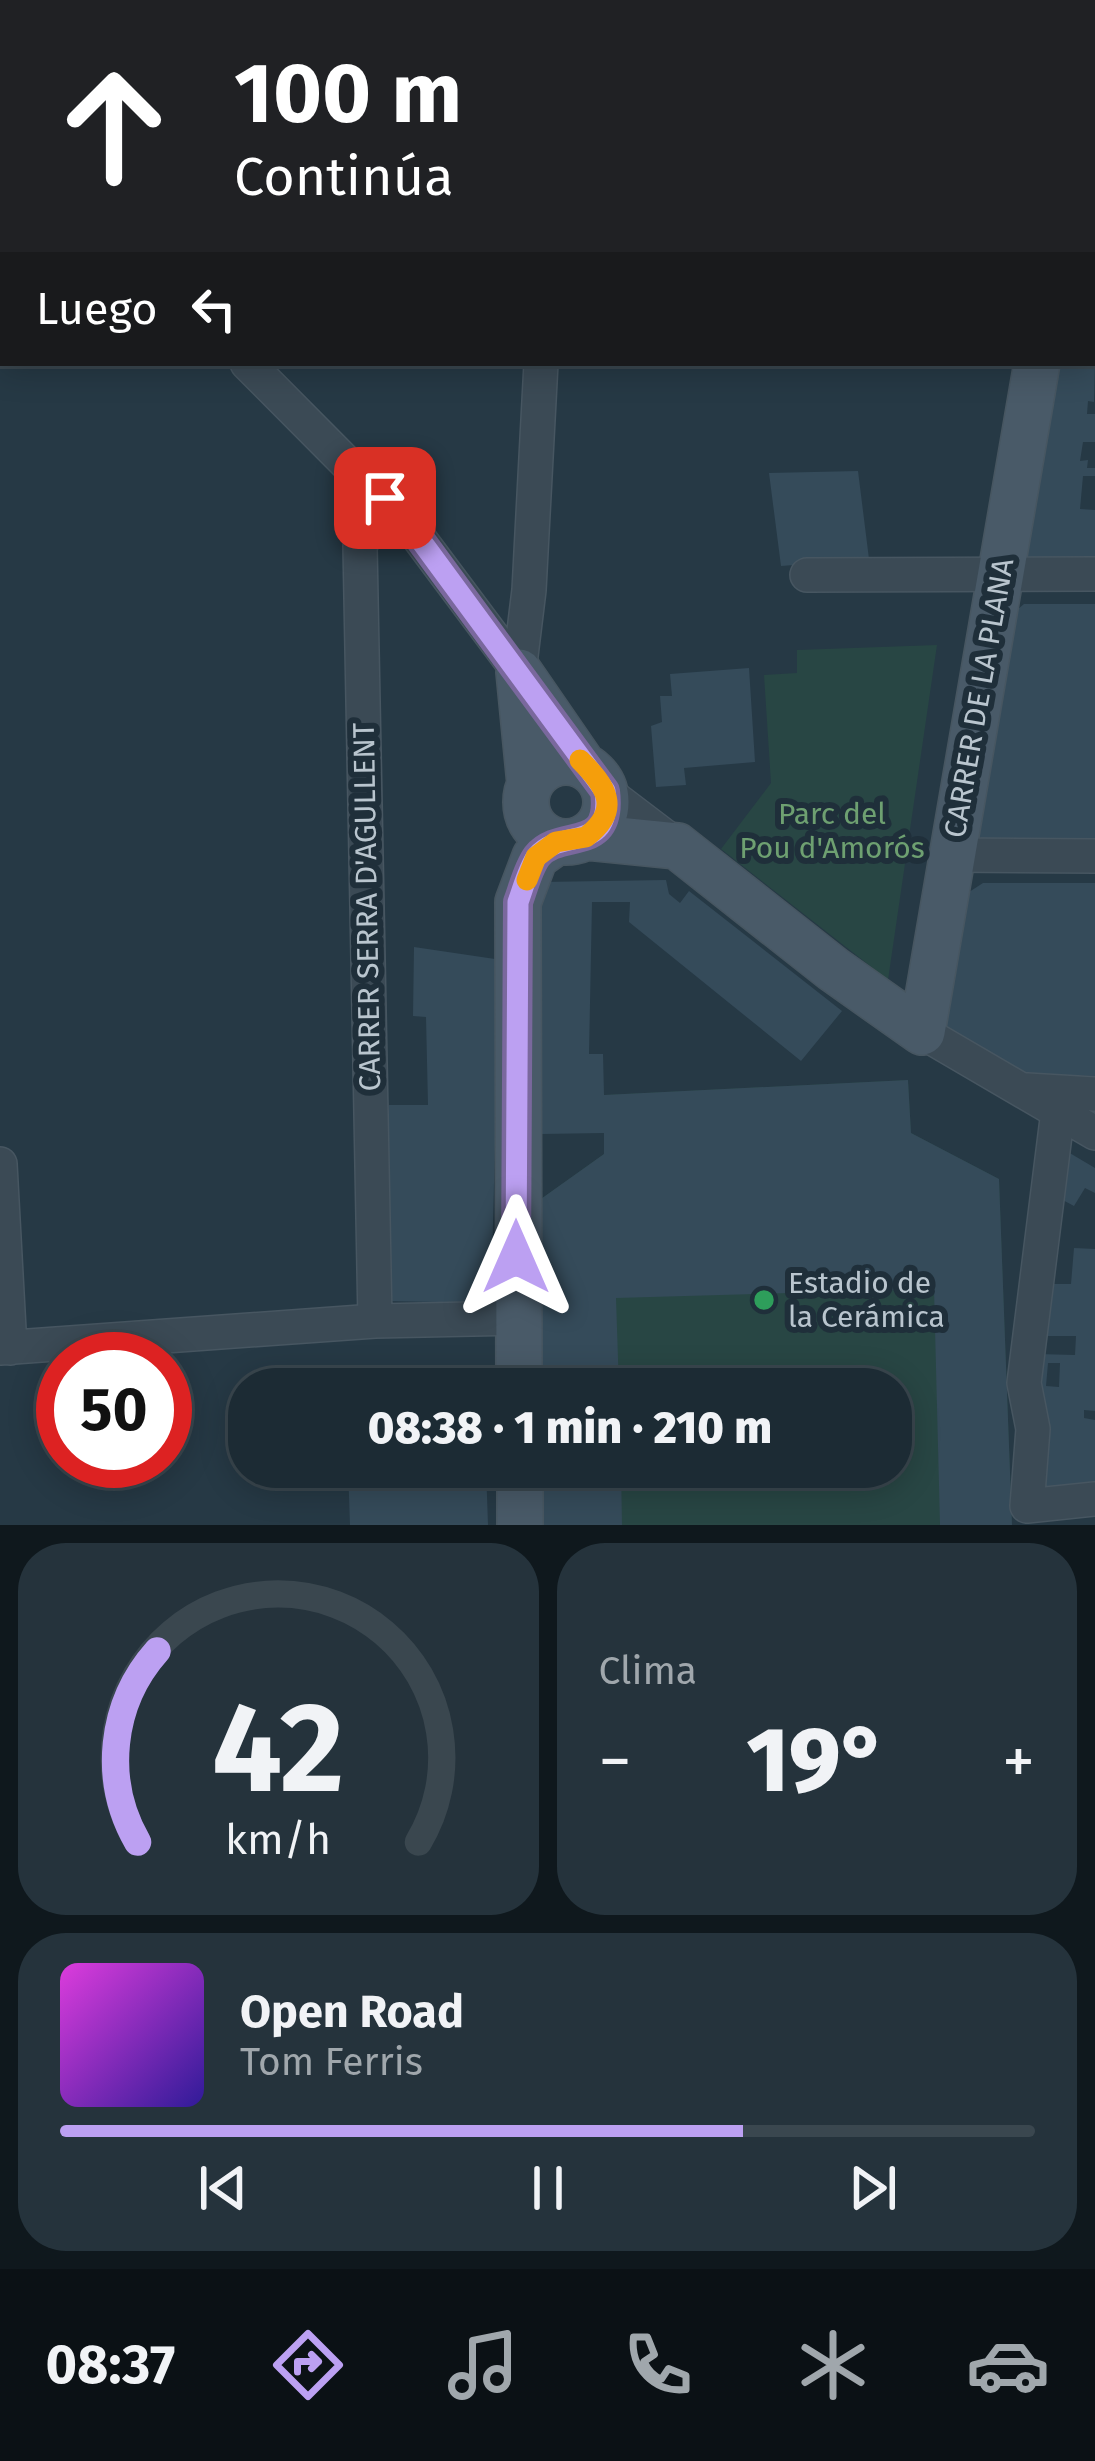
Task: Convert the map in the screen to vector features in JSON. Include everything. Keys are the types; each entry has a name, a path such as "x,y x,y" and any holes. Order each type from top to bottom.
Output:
{"main road":[{"name":"CARRER DE LA PLANA","path":"922,1032 1035,366"},
{"path":"519,672 594,778 604,817 536,857 518,902 519,1368"},
{"path":"519,672 530,784 526,807 529,819 545,837 677,846 833,969 922,1032"},
{"path":"530,784 537,773 559,762 594,778"},
{"path":"520,1488 520,1525"}],"street":[{"path":"250,366 385,498 519,672"},
{"path":"519,672 530,590 541,366"},
{"name":"CARRER SERRA D'AGULLENT","path":"375,1321 361,546 385,498"},
{"path":"807,575 1095,574"},
{"path":"594,778 677,846"},
{"path":"952,855 1095,856"},
{"path":"922,1032 1095,1133"},
{"path":"1019,1090 1095,1094"},
{"path":"1058,1112 1024,1383 1033,1430 1027,1506 1095,1499"},
{"path":"0,1164 5,1348 375,1321 518,1318"}],"green space":[{"name":"Parc del Pou d'Amorós","path":"937,645 888,980 721,849 771,783 764,675 797,673 797,650"},
{"name":"Estadio de la Cerámica","path":"908,1080 911,1133 999,1179 1012,1525 527,1525 526,1488 912,1488 912,1368 526,1368 524,1211 604,1154 604,1095"}],"building":[{"path":"1049,366 1095,366 1094,402 1088,401 1087,414 1095,414 1095,442 1083,442 1080,461 1088,460 1087,468 1095,468 1095,476 1083,476 1080,509 1095,510 1095,561 1027,561 1018,552"},
{"path":"858,471 869,559 781,566 769,473"},
{"path":"1024,604 1095,604 1095,844 988,845 974,831 1010,616"},
{"path":"749,668 755,762 684,768 686,785 656,787 651,726 662,722 660,696 672,696 670,674"},
{"name":"Estadio de la Cerámica","path":"666,880 669,894 680,903 689,891 842,1011 801,1061 629,922 630,902 592,902 589,1054 603,1054 604,1095 908,1080 911,1133 999,1179 1012,1525 940,1525 934,1289 616,1298 618,1368 526,1368 524,1211 604,1154 604,1133 541,1134 542,882"},
{"path":"983,883 1095,883 1095,1076 1003,1074 937,1030 966,894"},
{"path":"414,947 495,959 498,1025 491,1303 385,1301 389,1105 428,1105 426,1017 413,1016"},
{"path":"1068,1152 1095,1168 1095,1193 1085,1188 1074,1206 1057,1197"},
{"path":"1074,1248 1095,1249 1095,1411 1084,1410 1084,1418 1095,1420 1095,1491 1044,1493 1049,1439 1039,1439 1037,1354 1075,1355 1076,1336 1039,1336 1046,1284 1071,1284","holes":["1048,1363 1060,1363 1059,1387 1046,1386"]},
{"path":"349,1488 487,1488 488,1525 350,1525"},
{"path":"526,1488 621,1488 622,1525 527,1525"}],"slow traffic":[{"path":"527,880 536,857 556,842 586,837 604,817 607,804 601,780 580,760"}],"place":[{"name":"Estadio de la Cerámica","path":"764,1300"}],"route":[{"path":"385,498 605,791 607,804 597,829 577,841 556,842 536,857 518,902 516,1257"}]}
